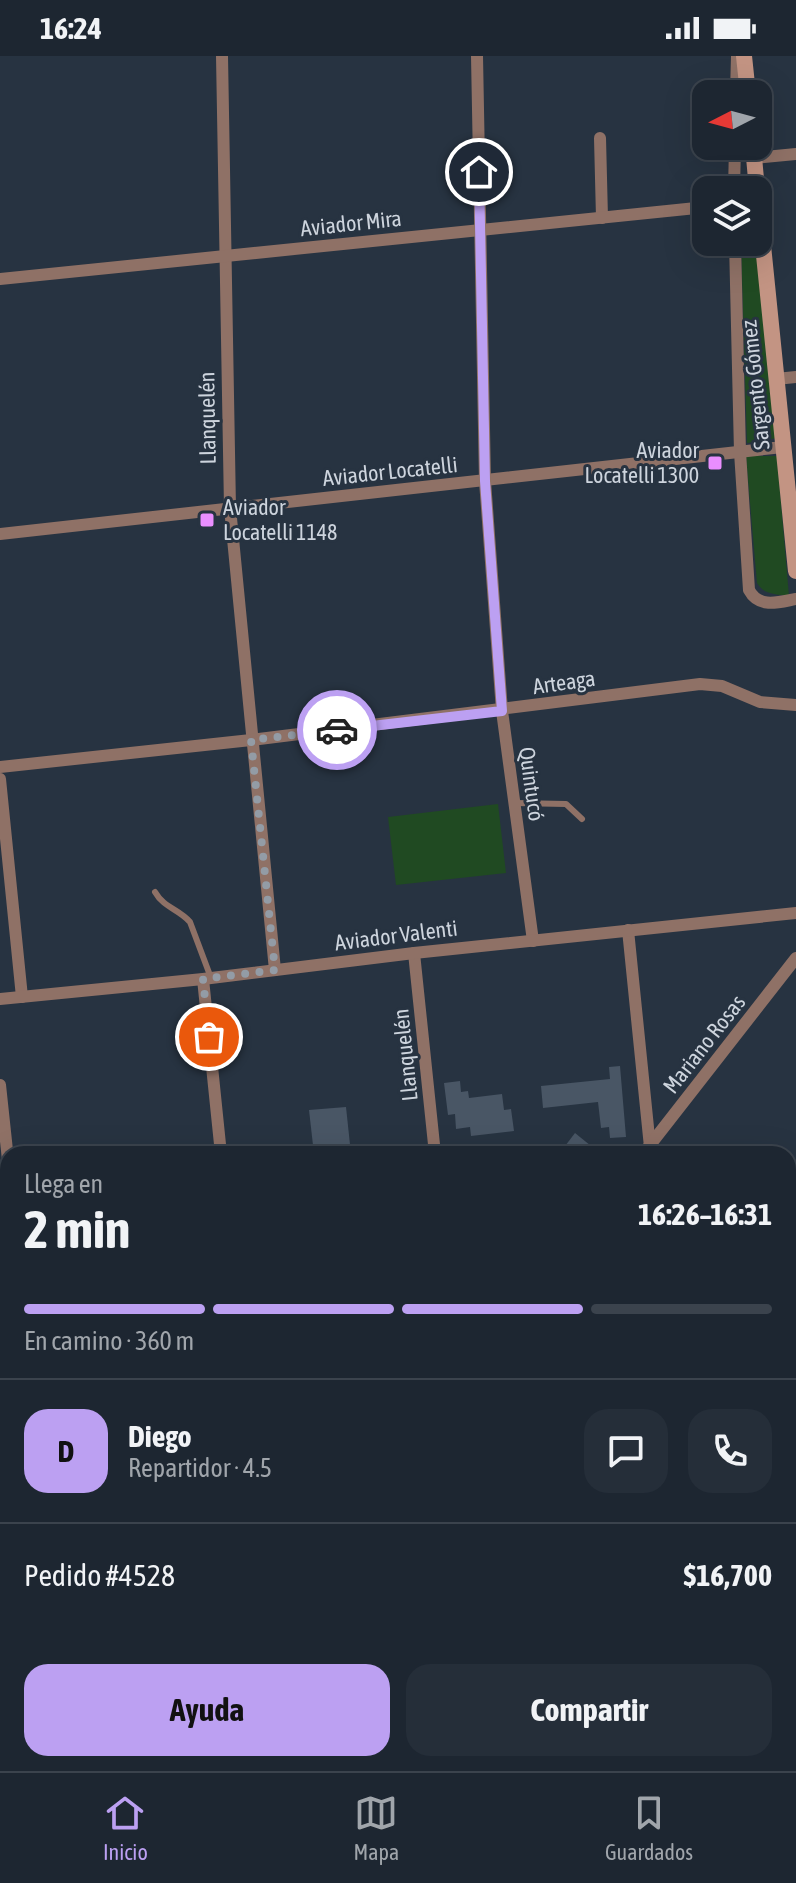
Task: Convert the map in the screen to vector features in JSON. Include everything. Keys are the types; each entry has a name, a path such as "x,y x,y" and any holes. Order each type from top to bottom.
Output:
{"main road":[{"path":"744,56 747,80"},
{"name":"Sargento Gómez","path":"764,256 796,571"}],"street":[{"name":"Llanquelén","path":"222,56 230,508 275,970"},
{"name":"Quintucó","path":"477,56 485,481 502,711 533,941"},
{"path":"736,80 737,56"},
{"path":"600,138 602,218"},
{"path":"772,153 796,154"},
{"name":"Aviador Mira","path":"0,279 692,208"},
{"path":"735,256 740,452 749,590 758,601 768,603 796,599"},
{"path":"776,379 796,377"},
{"name":"Aviador Locatelli","path":"0,534 783,447"},
{"name":"Arteaga","path":"0,767 502,711 700,684 722,686 760,702 796,705"},
{"path":"0,779 22,997"},
{"name":"Aviador Valenti","path":"0,999 796,913"},
{"path":"628,930 648,1146"},
{"name":"Llanquelén","path":"414,953 434,1146"},
{"name":"Mariano Rosas","path":"652,1146 796,958"},
{"path":"207,978 220,1146"},
{"path":"0,1085 7,1146"}],"lane":[{"path":"515,803 566,804 582,819"},
{"path":"155,892 160,902 184,915 190,922 207,978"}],"green space":[{"path":"741,256 758,256 777,438 747,443"},
{"path":"746,456 777,456 789,596 767,592 757,583"},
{"path":"498,804 506,873 396,885 388,817"}],"building":[{"path":"620,1066 626,1137 610,1138 609,1127 601,1128 598,1102 543,1108 541,1086 610,1079 609,1067"},
{"path":"460,1081 461,1092 468,1091 469,1098 502,1094 504,1110 511,1109 514,1131 471,1136 470,1127 456,1129 455,1114 448,1115 444,1083"},
{"path":"346,1107 350,1146 313,1146 309,1110"},
{"path":"575,1133 591,1146 565,1146"}],"way so far":[{"path":"209,1037 203,979 275,970 251,740 337,730"}],"place":[{"name":"Aviador Locatelli 1300","path":"715,463"},
{"name":"Aviador Locatelli 1148","path":"207,520"}],"route":[{"path":"337,730 502,711 485,481 479,172"}]}
